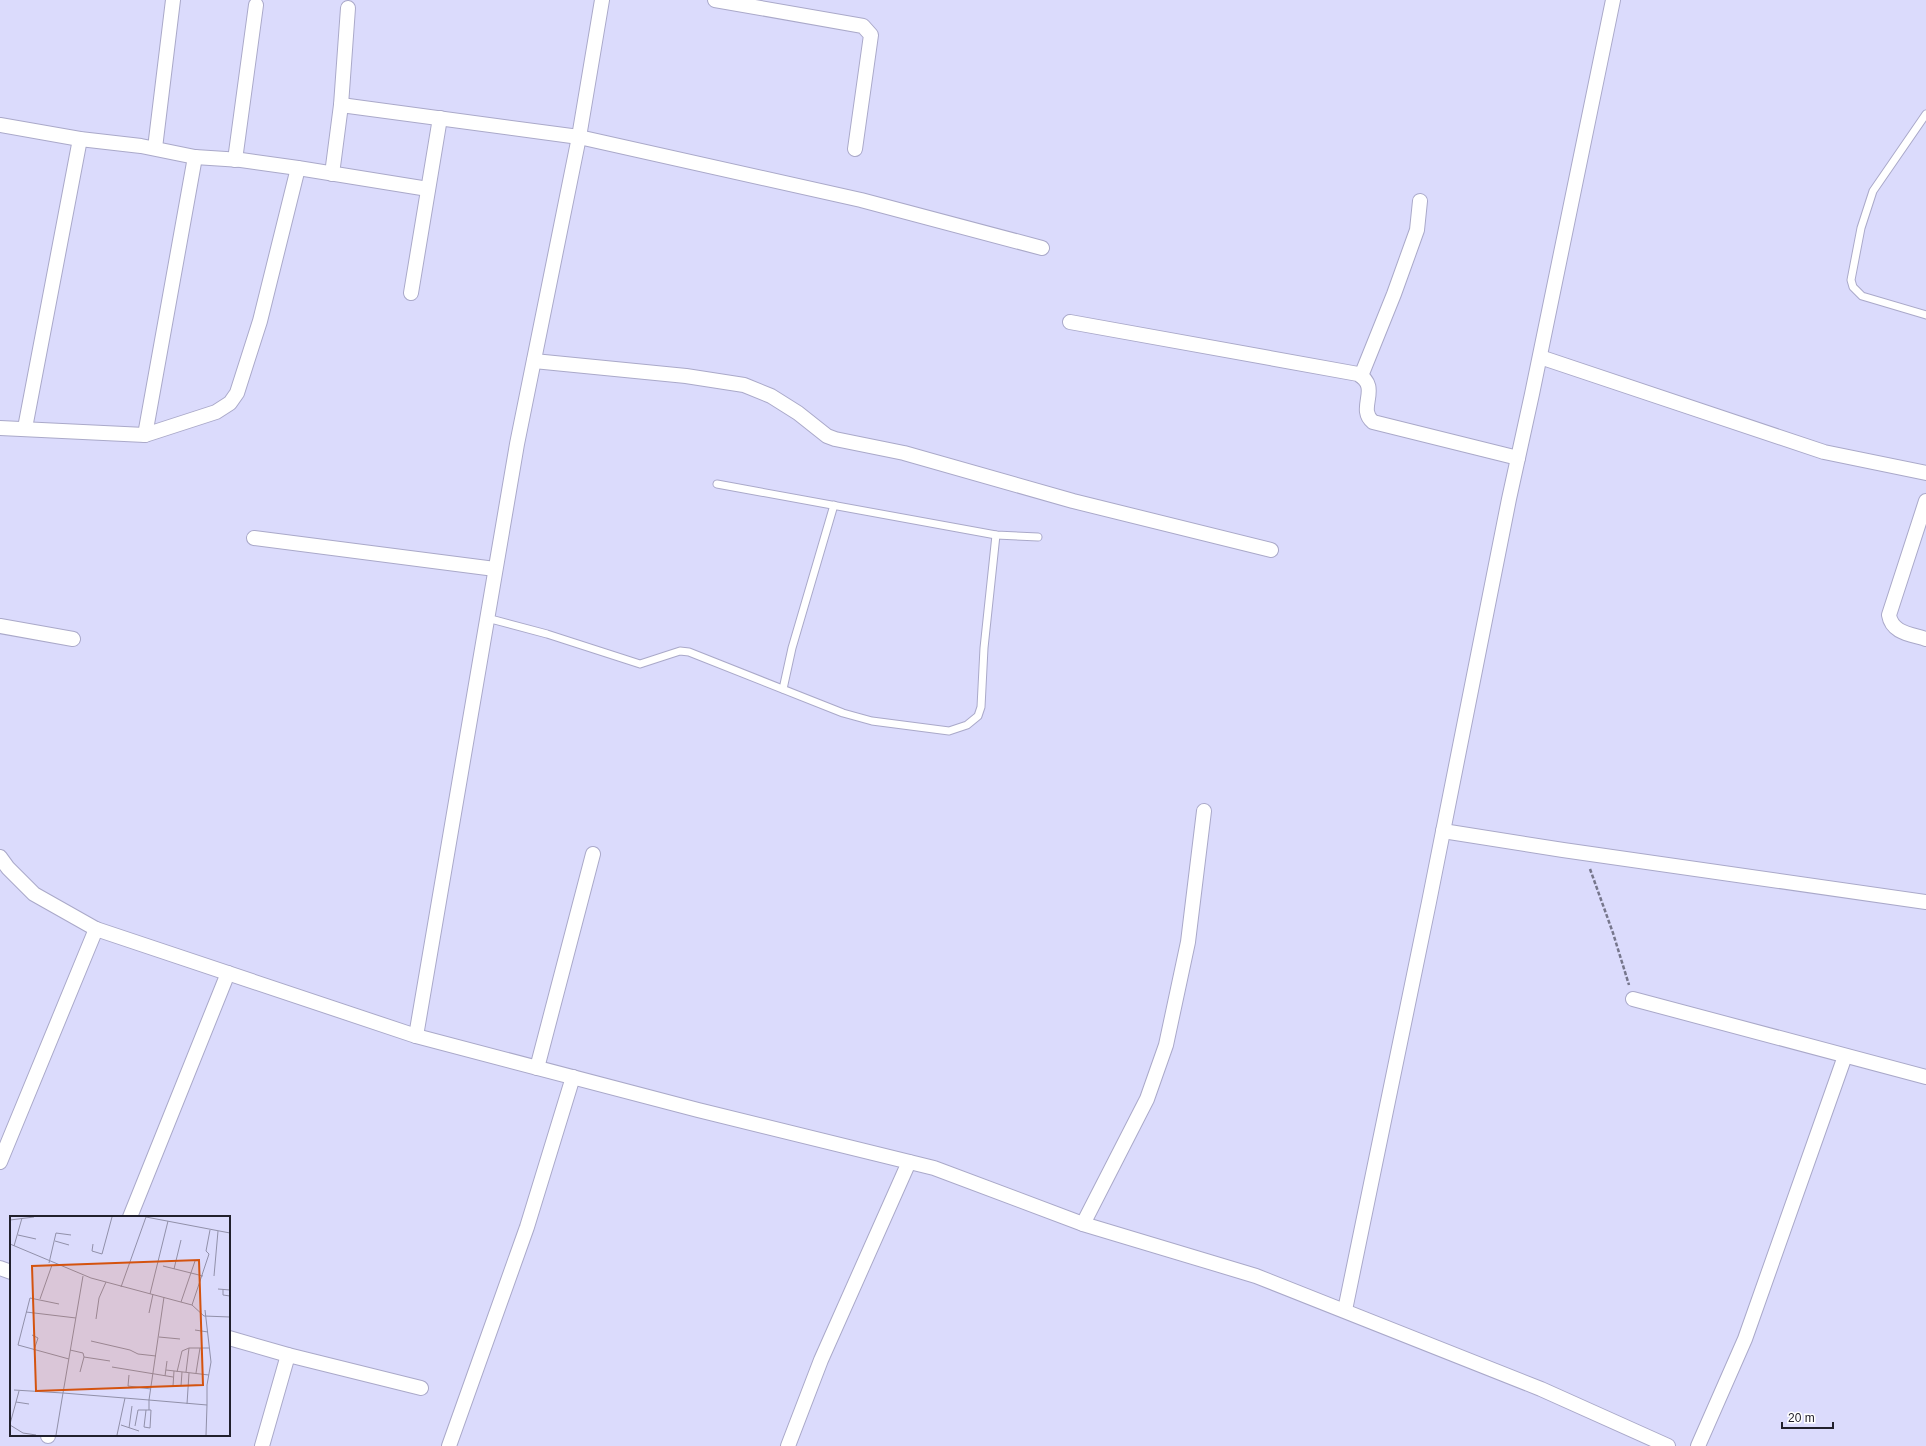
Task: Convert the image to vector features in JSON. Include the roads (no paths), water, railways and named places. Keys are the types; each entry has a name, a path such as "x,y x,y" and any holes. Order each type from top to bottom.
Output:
{"street":[{"path":"155,148 173,0"},
{"path":"416,1036 517,444 579,137 602,0"},
{"path":"715,0 863,26 868,30 871,35 856,149"},
{"path":"1345,1310 1518,458 1613,0"},
{"path":"235,160 256,5"},
{"path":"332,174 341,105 348,8"},
{"path":"341,105 579,137 861,200 1042,248"},
{"path":"411,293 440,118"},
{"path":"0,125 80,139 155,148 195,157 235,160 298,168 428,189"},
{"path":"25,428 80,139"},
{"path":"145,435 195,157"},
{"path":"0,428 25,428 104,434 145,435 216,412 230,403 237,393 260,321 298,168"},
{"path":"1361,376 1394,294 1416,230 1420,201"},
{"path":"1070,322 1318,366 1361,376 1368,383 1367,412 1369,419 1373,422 1518,458"},
{"path":"1540,357 1824,452 1926,473"},
{"path":"534,361 686,376 744,385 772,396 798,413 826,436 835,439 904,452 1073,501 1271,550"},
{"path":"1926,501 1888,615 1894,629 1926,639"},
{"path":"254,538 495,569"},
{"path":"0,626 73,639"},
{"path":"1083,1224 1147,1099 1166,1045 1188,942 1204,812"},
{"path":"1443,831 1584,853 1926,902"},
{"path":"537,1068 594,854"},
{"path":"0,857 8,868 34,894 96,929 416,1036 698,1110 934,1168 1083,1224 1256,1276 1541,1388 1668,1446"},
{"path":"0,1162 96,929"},
{"path":"130,1216 228,973"},
{"path":"1633,999 1926,1077"},
{"path":"1698,1446 1745,1339 1845,1056"},
{"path":"449,1446 526,1227 573,1077"},
{"path":"788,1446 821,1360 909,1162"},
{"path":"0,1268 10,1272"},
{"path":"230,1338 288,1355 421,1388"},
{"path":"262,1446 288,1355"}],"lane":[{"path":"1926,114 1873,191 1861,228 1851,280 1854,287 1862,296 1926,315"},
{"path":"717,484 996,535 1038,537"},
{"path":"783,689 792,648 834,505"},
{"path":"487,618 547,634 640,664 680,651 690,652 843,713 872,721 949,730 967,725 978,716 981,707 984,648 996,535"}]}
